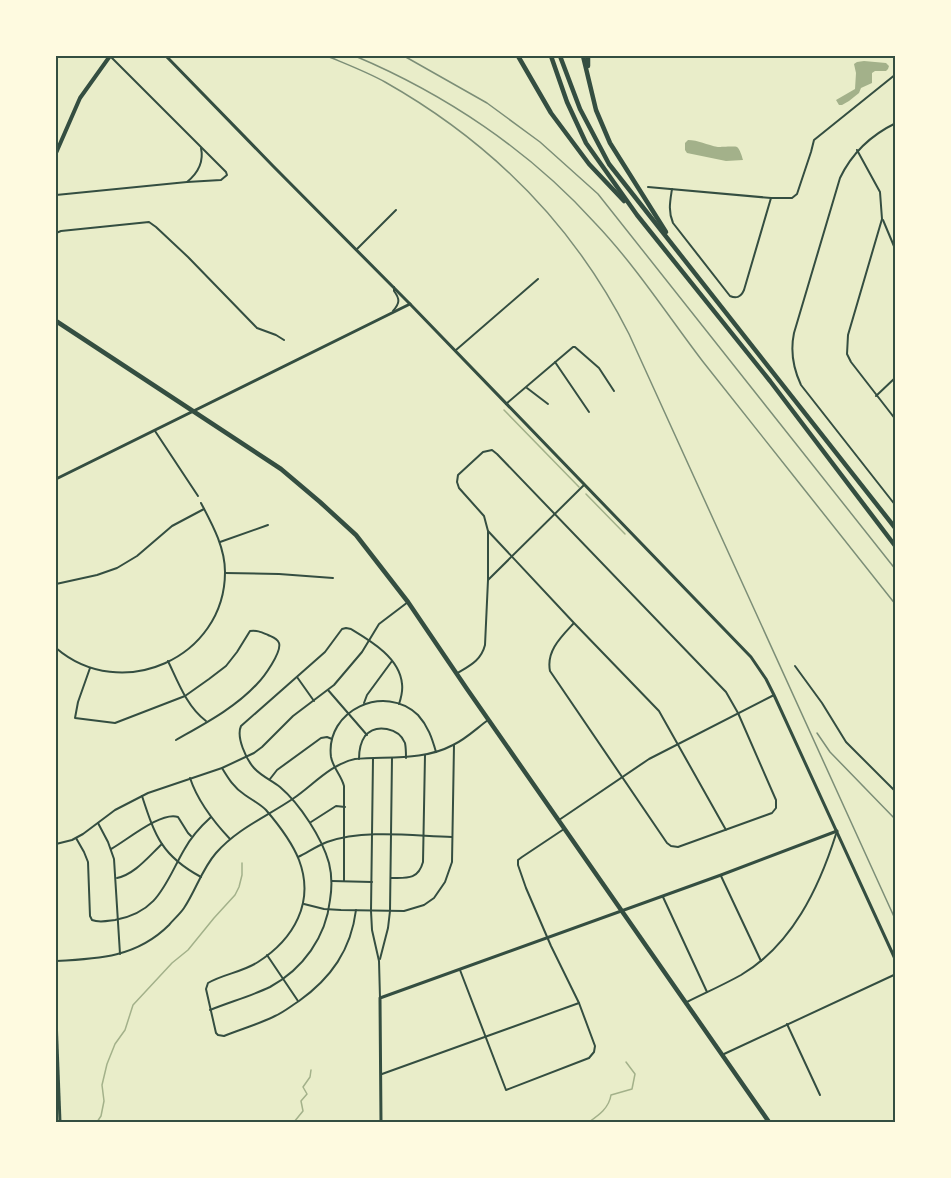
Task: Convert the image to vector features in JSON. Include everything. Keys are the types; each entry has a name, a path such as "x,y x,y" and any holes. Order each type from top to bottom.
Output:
{"main road":[{"path":"56,153 80,98 110,56"},
{"path":"518,56 551,113 589,164 637,214"},
{"path":"550,56 567,102 586,143 637,214 770,381 896,547"},
{"path":"560,56 580,109 609,164 896,530"},
{"path":"585,56 596,110 610,143 688,265"},
{"path":"56,321 281,469 356,535 408,602 769,1122"}],"street":[{"path":"56,195 221,180 227,175 110,56"},
{"path":"165,56 394,287 751,657 774,695 896,961"},
{"path":"648,187 792,198 797,194 814,140 896,74"},
{"path":"896,123 881,131 857,150 846,165 840,178 791,348 792,360 801,385 896,506"},
{"path":"187,182 195,176 199,169 203,157 200,146"},
{"path":"857,150 880,192 882,219 896,251"},
{"path":"672,189 669,206 673,223 730,296 734,298 742,295 744,290 771,198"},
{"path":"356,250 396,210"},
{"path":"882,219 847,344 851,362 896,420"},
{"path":"56,233 148,222 156,226 188,257 257,328 284,340"},
{"path":"455,351 537,279"},
{"path":"390,314 399,301 394,287"},
{"path":"56,479 410,304"},
{"path":"506,404 570,347 576,347 599,368 614,392"},
{"path":"555,361 590,411"},
{"path":"876,396 896,377"},
{"path":"526,387 548,404"},
{"path":"154,430 198,496"},
{"path":"456,674 477,660 483,653 488,580 488,531 484,516 459,488 458,475 483,452 492,450 726,692 738,713 776,800 776,808 772,813 678,847 667,843 550,671 550,659 554,647 574,623"},
{"path":"488,580 584,485"},
{"path":"56,648 67,657 90,668 104,672 126,673 144,670 168,661 194,644 210,625 220,605 225,573 220,542 201,503"},
{"path":"56,584 117,568 137,556 180,520 204,509"},
{"path":"220,542 268,525"},
{"path":"488,531 659,711 726,830"},
{"path":"225,573 275,573 333,578"},
{"path":"56,844 76,838 115,810 142,796 222,768 262,747 293,716 328,690 362,652 379,624 408,602"},
{"path":"210,1010 269,987 302,962 323,932 329,909 332,881 329,865 321,845 310,823 292,800 280,787 254,768 238,736 241,726 325,652 344,628 351,629 369,640 392,661 399,671 402,684 399,704"},
{"path":"90,668 75,718 114,723 185,696 226,666 250,631 259,631 276,639 279,644 278,651 258,683 235,704 176,740"},
{"path":"168,661 185,696 195,711 207,722"},
{"path":"364,704 367,694 392,661"},
{"path":"795,666 822,703 846,742 896,792"},
{"path":"297,677 314,700"},
{"path":"328,690 366,735"},
{"path":"558,820 649,759 774,695"},
{"path":"344,881 344,782 334,768 331,758 332,739 340,722 364,704 380,701 399,704 411,710 422,720 431,735 436,752"},
{"path":"56,961 102,958 120,954 132,950 161,932 184,908 207,865 230,839 244,828 292,800 347,760 406,758 436,752 454,745 488,720"},
{"path":"359,759 359,749 366,735 377,729 390,729 396,732 405,743 406,758"},
{"path":"269,780 278,770 321,738 332,739"},
{"path":"304,904 329,909 404,911 429,901 440,891 452,862 454,745"},
{"path":"390,878 410,878 421,869 423,862 425,755"},
{"path":"374,758 371,911 372,930 379,961 381,1122"},
{"path":"379,961 390,911 392,758"},
{"path":"222,768 236,788 269,813 292,845 304,879 304,904 293,928 285,939 267,955 249,966 208,984 206,989 216,1034 224,1036 276,1016 313,991 336,966 348,943 356,910"},
{"path":"190,778 198,799 230,839"},
{"path":"142,796 151,824 162,844 177,862 201,877"},
{"path":"310,823 336,806 345,807"},
{"path":"111,849 151,824 170,816 178,817 192,837"},
{"path":"76,838 88,862 90,916 92,920 98,922 118,919 141,910 156,899 192,837 211,818"},
{"path":"98,823 114,859 120,954"},
{"path":"460,970 506,1090 589,1058 594,1053 595,1046 579,1003 547,938 518,865 518,860 564,829"},
{"path":"380,998 837,831"},
{"path":"685,1003 742,974 761,961 781,940 801,915 816,887 837,831"},
{"path":"298,857 321,845 344,838 372,835 452,837"},
{"path":"116,878 138,867 162,844"},
{"path":"721,875 761,961"},
{"path":"332,881 372,882"},
{"path":"663,896 707,992"},
{"path":"267,955 298,1001"},
{"path":"722,1056 896,974"},
{"path":"380,1075 579,1003"},
{"path":"56,1018 60,1122"},
{"path":"787,1024 820,1095"}],"shaded area":[{"path":"864,61 886,63 889,66 886,71 872,73 872,83 861,88 859,93 849,101 839,105 836,100 855,89 854,64"},
{"path":"688,140 718,147 737,147 743,160 726,161 687,153 685,143"}],"waterway":[{"path":"504,410 579,487"},
{"path":"586,494 625,534"},
{"path":"97,1122 101,1116 104,1101 102,1085 107,1064 115,1044 125,1030 133,1005 172,963 188,950 235,895 242,875 242,863"},
{"path":"589,1122 606,1107 611,1095 632,1089 635,1074 626,1062"},
{"path":"294,1122 303,1111 301,1101 307,1094 303,1087 310,1077 311,1070"}],"railway":[{"path":"327,56 385,82 460,131 526,190 556,222 583,257 629,334 896,921"},
{"path":"355,56 421,88 484,126 542,171 569,196 624,256 704,363 896,605"},
{"path":"404,56 487,103 540,142 598,194 896,570"},
{"path":"817,733 830,752 896,820"}]}
